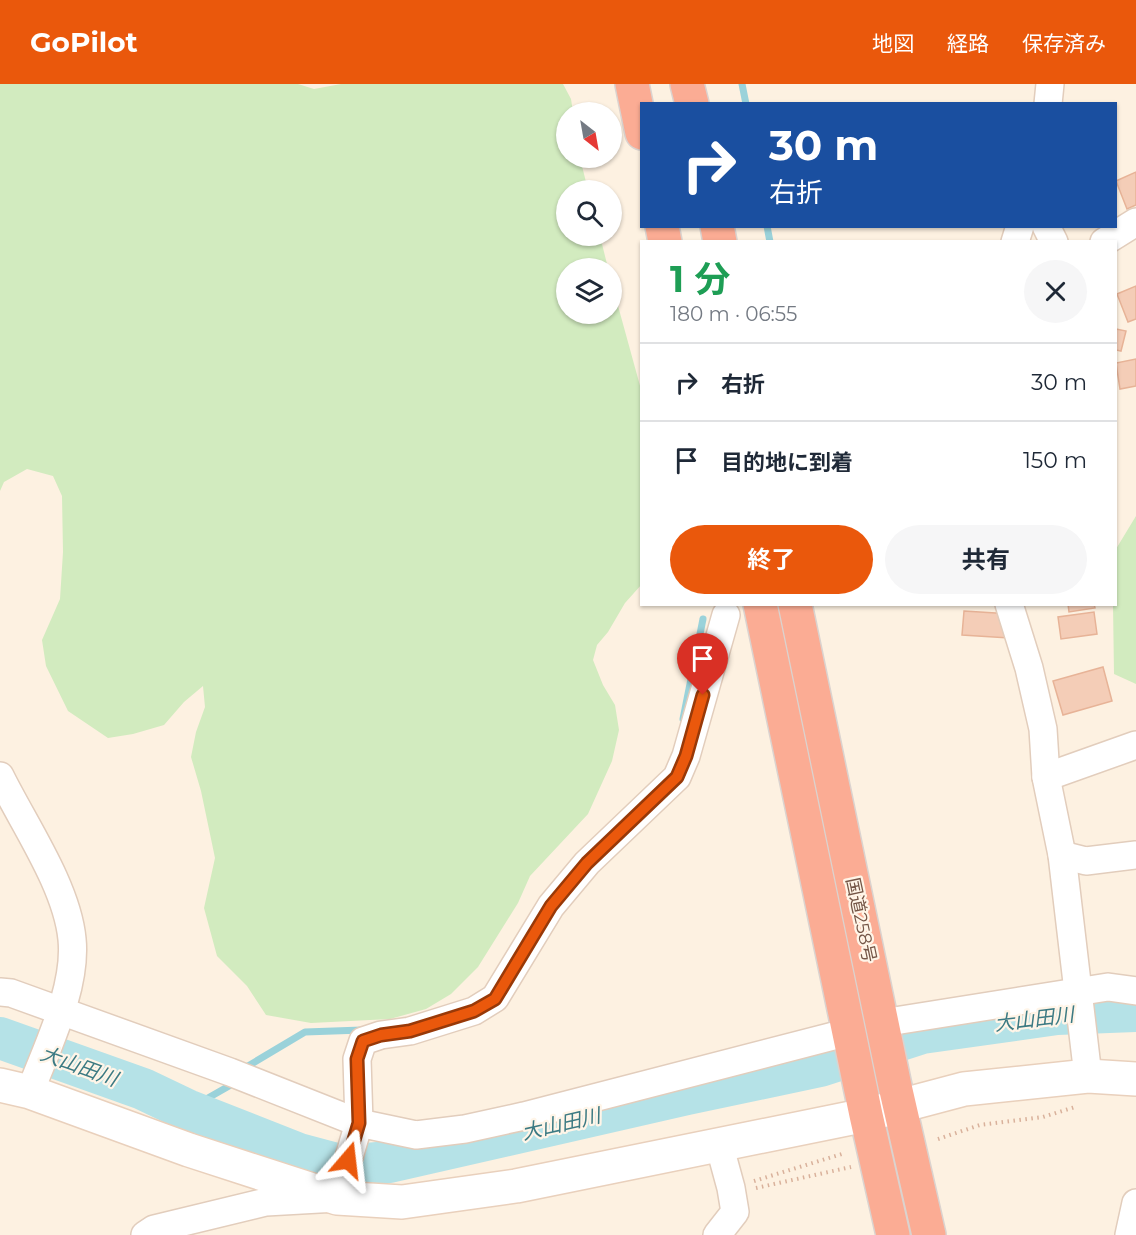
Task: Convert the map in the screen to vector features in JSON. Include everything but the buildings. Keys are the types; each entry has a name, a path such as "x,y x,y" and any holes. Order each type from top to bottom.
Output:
{"highway":[{"path":"632,84 640,123"},
{"path":"655,84 658,102"},
{"path":"687,84 692,102"},
{"name":"国道258号","path":"760,606 893,1235"},
{"name":"国道258号","path":"795,606 897,1095 929,1235"}],"street":[{"path":"1048,102 1050,84"},
{"path":"1107,240 1136,222"},
{"path":"1010,606 1029,668 1043,729 1046,777 1062,855 1080,992 1086,1090"},
{"path":"337,1198 359,1123 357,1059 363,1041 381,1035 410,1031 474,1011 495,999 551,906 587,863 677,777 686,756 726,615"},
{"path":"1046,777 1136,745"},
{"path":"0,776 62,899 72,939 70,974 60,1011 15,1089 189,1150 337,1198"},
{"path":"1062,855 1086,861 1136,855"},
{"path":"884,1031 1108,987 1136,991"},
{"path":"0,992 11,993 239,1075 359,1123 416,1135 465,1129 524,1116 850,1039"},
{"path":"145,1235 154,1229 266,1202 337,1198 402,1202 516,1186 719,1144 897,1095 964,1089 1086,1090 1136,1079"},
{"path":"717,1235 735,1212 719,1144"},
{"path":"1129,1235 1136,1203"}],"path":[{"path":"938,1139 980,1125 1043,1117 1086,1090"},
{"path":"731,1188 842,1154"},
{"path":"731,1188 761,1188 856,1166"}],"green space":[{"path":"0,84 298,84 314,89 341,84 563,84 571,102 556,102 556,168 582,168 586,180 556,180 556,246 602,246 606,258 556,258 556,324 622,324 622,320 640,386 640,586 625,603 608,632 597,645 593,660 603,685 615,705 619,730 612,761 588,814 530,876 518,903 478,967 451,994 426,1009 390,1019 311,1023 266,1015 247,986 217,956 204,908 215,858 201,791 191,757 196,732 205,707 203,686 184,702 164,725 133,734 108,738 68,711 46,666 42,640 60,599 63,552 62,496 53,476 27,469 4,482 0,491"},
{"path":"1136,516 1136,684 1114,674 1113,606 1117,606 1117,547"}],"waterway":[{"path":"742,84 746,102"},
{"path":"767,228 770,240"},
{"path":"683,719 703,619"},
{"name":"大山田川","path":"0,1038 143,1089 187,1110 299,1154 344,1166 389,1162 820,1066 922,1033 1057,1014 1136,1011"},
{"path":"243,1069 305,1032 362,1030"},
{"path":"187,1110 229,1086 234,1080"}],"route":[{"path":"348,1160 359,1123 357,1059 363,1041 381,1035 410,1031 474,1011 495,999 551,906 587,863 677,777 686,756 703,695"}]}
